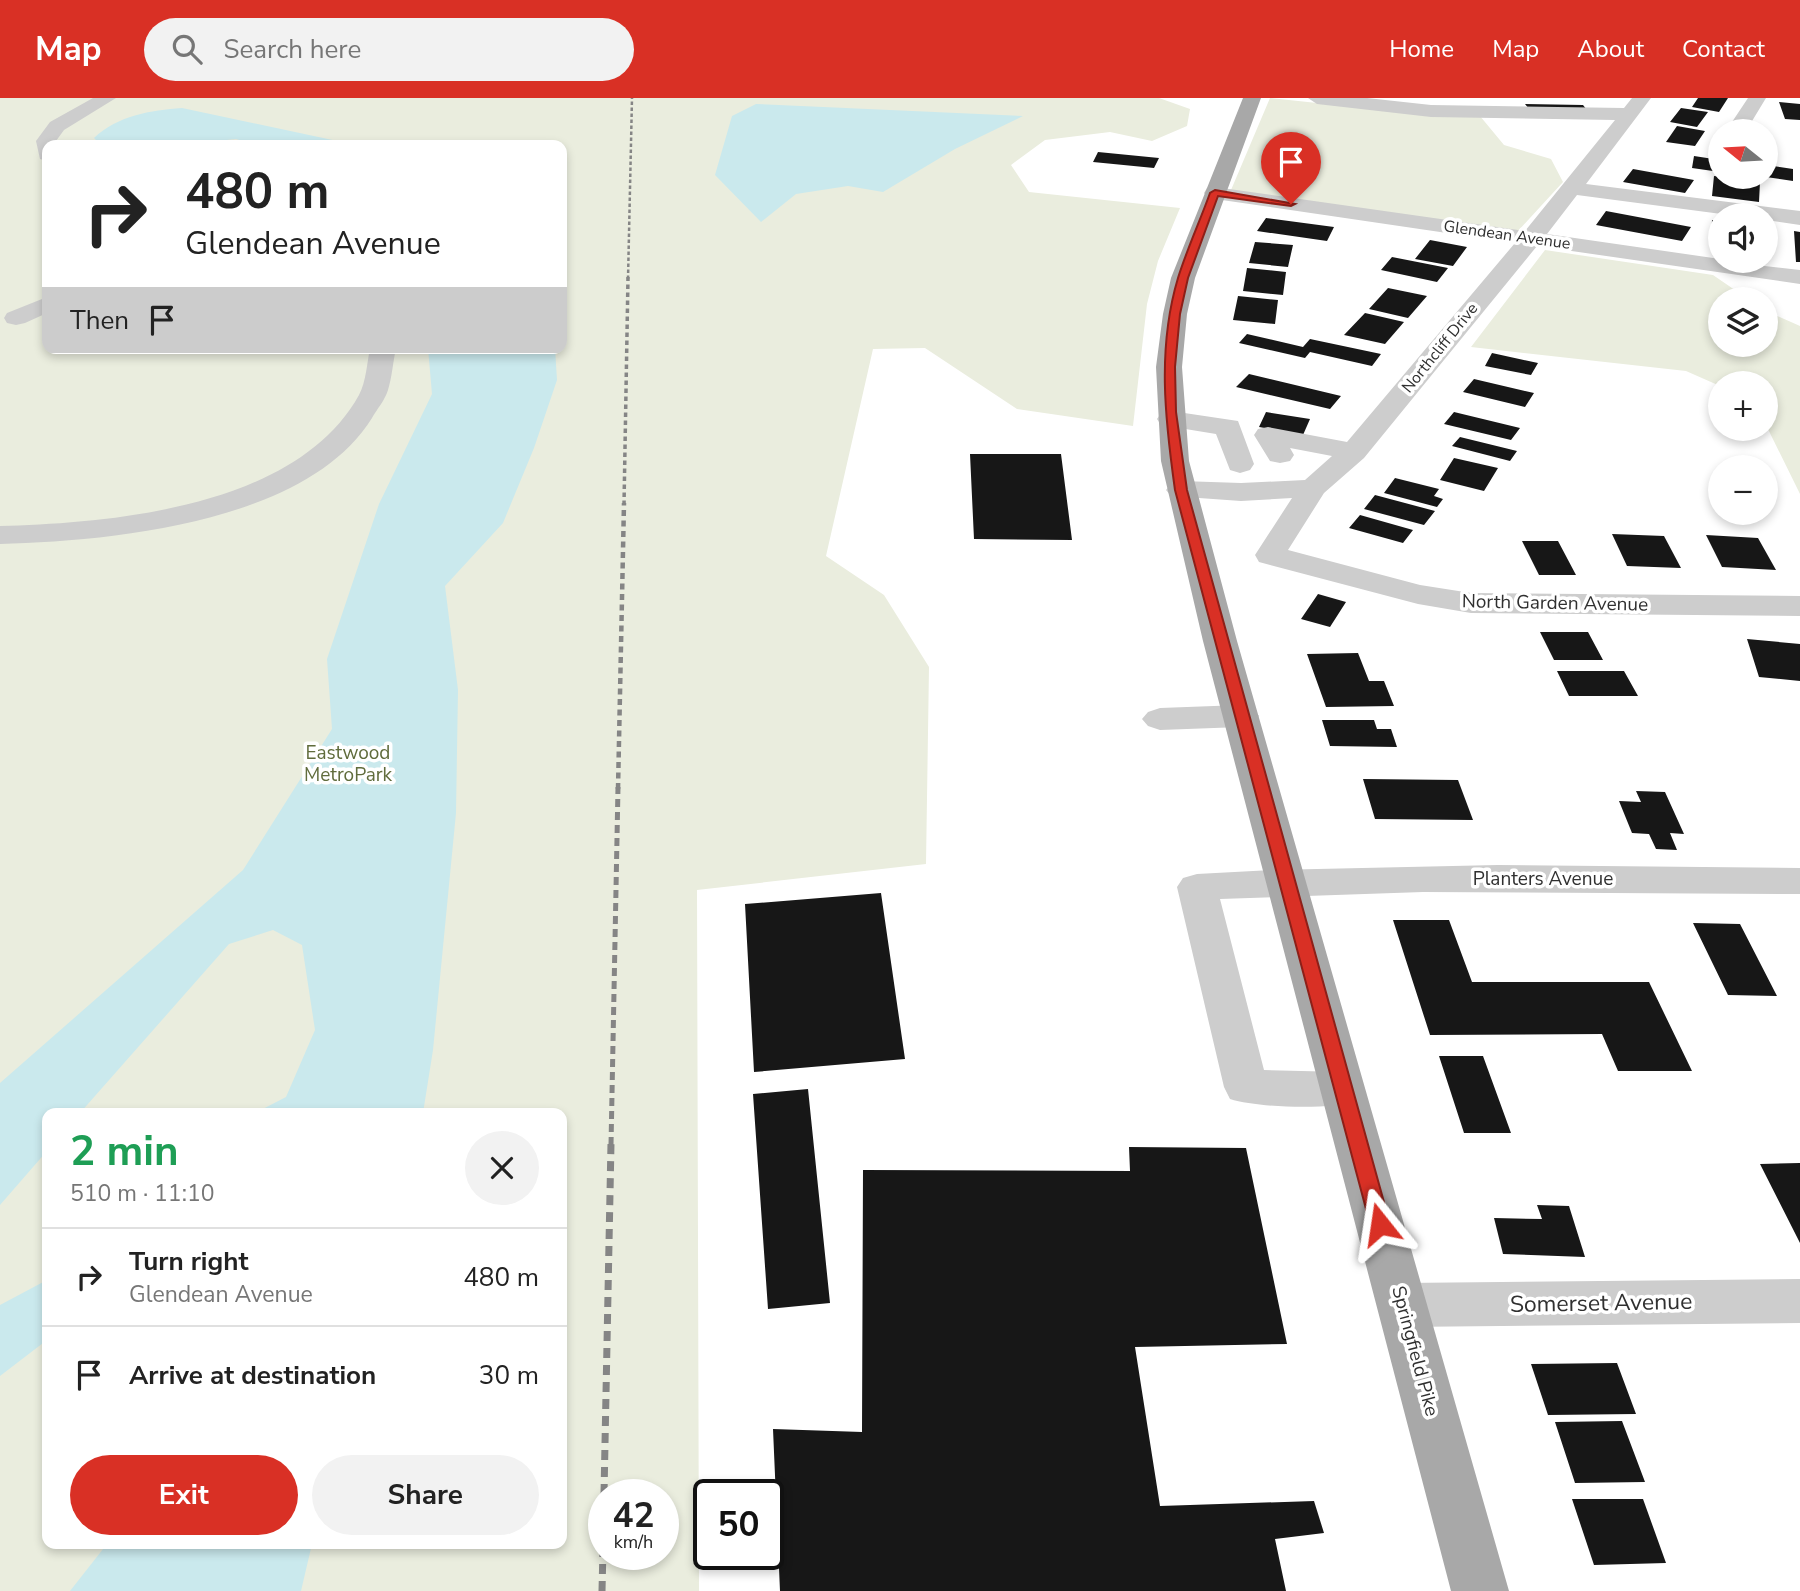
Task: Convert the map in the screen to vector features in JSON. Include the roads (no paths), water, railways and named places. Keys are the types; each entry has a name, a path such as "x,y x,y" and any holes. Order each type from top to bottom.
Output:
{"main road":[{"name":"Springfield Pike","path":"1252,98 1183,278 1175,314 1170,367 1171,419 1181,490 1480,1591"}],"street":[{"path":"47,140 57,126 107,98"},
{"path":"1317,98 1431,111 1636,106"},
{"path":"1744,119 1757,98"},
{"name":"Northcliff Drive","path":"1314,488 1354,452 1636,106"},
{"path":"1570,188 1800,218"},
{"name":"Glendean Avenue","path":"1215,193 1800,277"},
{"path":"16,318 42,306"},
{"path":"0,535 54,535 131,526 206,508 278,481 333,448 354,428 378,385 382,354"},
{"path":"1171,419 1228,427 1274,445 1354,452"},
{"path":"1228,427 1240,464"},
{"path":"1181,490 1241,492 1314,488"},
{"name":"North Garden Avenue","path":"1314,488 1270,555 1418,594 1471,603 1800,606"},
{"path":"1160,719 1241,716"},
{"name":"Planters Avenue","path":"1343,1089 1246,1087 1197,887 1286,881 1517,878 1800,881"},
{"name":"Somerset Avenue","path":"1402,1305 1800,1301"}],"water":[{"path":"756,104 1023,116 955,149 883,192 848,186 796,194 761,222 715,175 732,116"},
{"path":"182,108 332,140 94,138 124,119 158,110"},
{"path":"429,354 555,354 557,380 534,448 503,523 445,586 458,690 456,813 433,1050 424,1108 265,1108 286,1097 315,1030 302,945 273,930 229,944 84,1108 42,1108 42,1157 0,1205 0,1083 243,870 332,729 327,659 379,504 432,394"},
{"path":"42,1283 42,1344 0,1376 0,1305"},
{"path":"103,1549 311,1549 301,1591 70,1591"}],"railway":[{"path":"628,279 632,98"},
{"path":"624,505 628,277"},
{"path":"618,789 624,503"},
{"path":"611,1145 618,787"},
{"path":"604,1479 611,1143"},
{"path":"602,1570 602,1591"}],"park label":[{"name":"Eastwood MetroPark","path":"348,764"}]}
